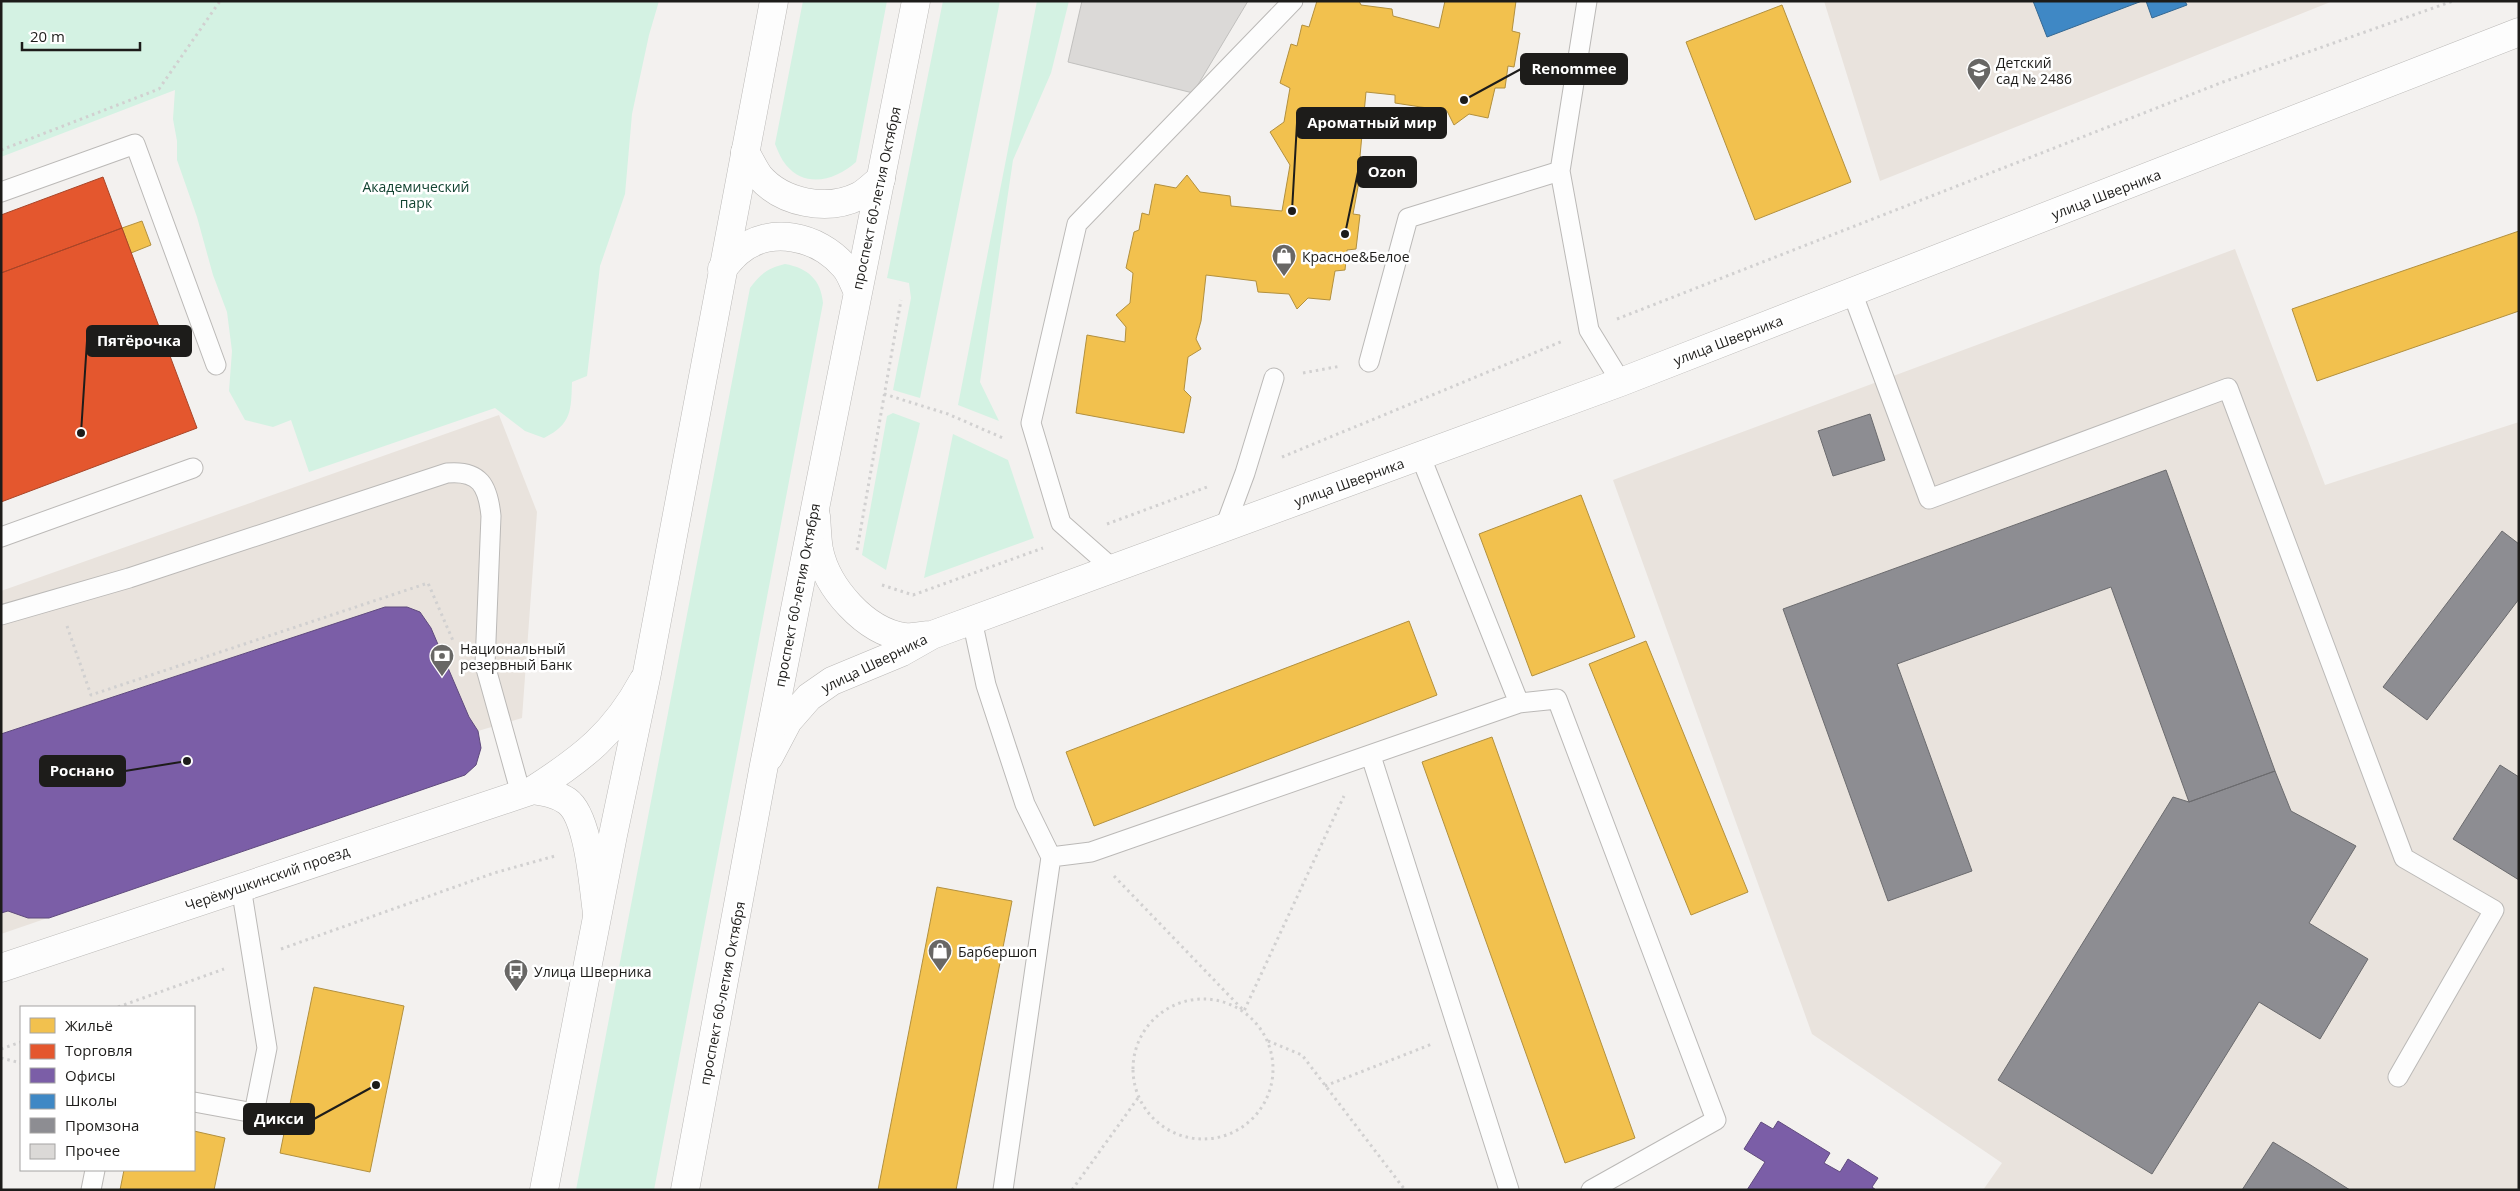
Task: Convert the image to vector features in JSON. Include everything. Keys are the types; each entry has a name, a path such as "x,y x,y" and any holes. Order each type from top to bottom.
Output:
{"street":[{"path":"544,1190 647,673 774,1"},
{"name":"проспект 60-летия Октября","path":"685,1190 764,765 916,1"},
{"name":"улица Шверника","path":"764,765 788,721 809,697 832,681 902,652 932,634 1621,382 2519,32"},
{"path":"745,152 759,176 780,194 806,203 833,203 859,196 881,179"},
{"path":"722,270 738,252 760,240 784,236 808,239 829,250 846,268 857,290"},
{"name":"улица Шверника","path":"815,507 819,552 833,585 853,608 879,629 905,637 932,634"},
{"name":"Черёмушкинский проезд","path":"1,968 527,792 567,768 599,742 628,709 647,673"},
{"path":"527,792 554,794 568,801 577,812 586,844 598,918"}],"lane":[{"path":"1112,568 1061,523 1031,423 1077,224 1293,1"},
{"path":"1587,1 1560,171 1589,330 1621,382"},
{"path":"1,192 135,144 216,365"},
{"path":"1368,362 1408,218 1560,171"},
{"path":"1852,292 1929,499 2228,388 2404,858 2494,910 2398,1077"},
{"path":"1225,527 1245,473 1274,378"},
{"path":"1420,455 1518,703"},
{"path":"1,537 193,468"},
{"path":"1,615 129,578 447,473 462,472 475,477 489,494 491,516 485,665 527,792"},
{"path":"972,620 986,685 1025,804 1052,857 1003,1190"},
{"path":"1052,857 1091,852 1366,758 1518,703 1557,699 1716,1120 1591,1190"},
{"path":"1366,758 1459,1034 1509,1190"},
{"path":"195,1102 254,1114 267,1048 242,887"},
{"path":"91,1190 95,1171"}],"path":[{"path":"1,150 159,89 220,1"},
{"path":"876,580 883,586 912,595 1074,536 1245,473 1589,330 2222,82 2453,1"},
{"path":"855,560 902,300"},
{"path":"1274,378 1368,362"},
{"path":"884,394 948,414 1040,454"},
{"path":"64,620 91,695 428,583 455,646"},
{"path":"1244,1011 1366,758"},
{"path":"1091,852 1244,1011 1268,1042 1302,1055 1405,1190"},
{"path":"121,1006 494,873 559,855"},
{"path":"1244,1011 1216,999 1173,1004 1149,1022 1131,1066 1138,1098 1159,1126 1188,1139 1230,1135 1264,1107 1272,1084 1268,1042"},
{"path":"1325,1086 1459,1034"},
{"path":"1,1049 20,1042"},
{"path":"1,1058 20,1063"},
{"path":"1072,1190 1138,1098"}],"shaded area":[{"name":"Детский сад № 2486","path":"1824,1 2333,1 1880,181"},
{"path":"2235,249 2325,485 2519,422 2519,1190 1983,1190 2002,1163 1812,1034 1613,480"},
{"path":"499,415 537,512 522,718 478,731 481,748 476,765 465,775 1,934 1,591"}],"green space":[{"name":"Академический парк","path":"1,1 659,1 649,35 632,114 625,194 600,266 587,376 572,382 570,408 565,422 544,438 525,431 495,408 309,472 291,420 273,427 245,420 229,391 232,351 227,312 213,275 197,217 177,160 177,141 173,119 175,90 1,157"},
{"path":"803,1 887,1 856,162 839,173 821,179 803,177 794,172 784,163 775,144"},
{"path":"943,1 1000,1 920,398 893,390 911,298 909,283 887,278"},
{"path":"1037,1 1069,1 1051,73 1013,160 980,382 999,421 958,405"},
{"path":"785,264 807,272 812,276 822,295 823,303 654,1190 576,1190 750,288 765,272"},
{"path":"893,413 920,423 886,570 862,555 887,416"},
{"path":"953,434 1008,460 1034,538 924,578"}],"building: Жильё":[{"path":"1317,1 1359,1 1361,5 1392,9 1393,16 1439,28 1445,1 1516,1 1512,31 1520,33 1514,67 1508,66 1505,88 1495,88 1488,118 1469,114 1454,125 1447,111 1395,103 1395,95 1366,92 1360,156 1369,167 1360,176 1353,214 1360,215 1356,249 1347,250 1345,270 1335,271 1330,300 1308,298 1297,309 1289,294 1258,292 1256,281 1206,275 1201,321 1196,339 1201,349 1188,357 1184,390 1191,397 1184,433 1076,413 1087,335 1125,342 1126,327 1116,315 1130,303 1133,273 1126,268 1134,232 1139,230 1142,213 1149,215 1155,184 1176,188 1187,175 1200,192 1230,196 1231,206 1282,211 1290,165 1270,132 1284,122 1290,88 1280,83 1291,44 1297,46 1302,25 1309,27"},
{"path":"1782,5 1851,182 1755,220 1686,42"},
{"path":"142,221 151,245 131,253 122,228"},
{"path":"2519,231 2519,311 2317,381 2292,309"},
{"path":"1581,495 1635,637 1532,676 1479,534"},
{"path":"1409,621 1437,695 1094,826 1066,752"},
{"path":"1646,641 1748,892 1691,915 1589,664"},
{"path":"1492,737 1635,1138 1565,1163 1422,762"},
{"path":"937,887 1012,901 956,1190 878,1190"},
{"path":"314,987 404,1006 370,1172 280,1153"},
{"path":"195,1131 225,1138 214,1190 120,1190 124,1171 195,1171"}],"building: Торговля":[{"path":"103,177 122,228 1,273 1,215"},
{"path":"122,228 197,428 1,502 1,273"}],"building: Офисы":[{"path":"385,607 407,607 420,612 431,628 469,717 478,731 481,748 476,765 465,775 49,918 28,918 8,911 1,913 1,734"},
{"path":"1778,1121 1830,1153 1824,1163 1840,1172 1848,1159 1878,1178 1872,1187 1876,1190 1747,1190 1765,1162 1744,1149 1761,1122 1773,1129"}],"building: Школы":[{"path":"2033,1 2142,1 2047,37"},
{"path":"2146,1 2185,1 2187,5 2152,18"}],"building: Промзона":[{"path":"1870,414 1885,460 1833,476 1818,431"},
{"path":"2166,470 2275,771 2189,802 2111,587 1897,664 1972,871 1888,901 1783,609"},
{"path":"2502,531 2519,544 2519,599 2427,720 2383,687"},
{"path":"2500,765 2519,777 2519,880 2453,839"},
{"path":"2275,771 2291,811 2356,846 2309,923 2368,959 2320,1039 2259,1002 2152,1174 1998,1080 2173,797 2189,802"},
{"path":"2273,1142 2309,1164 2350,1190 2242,1190"}],"building: Прочее":[{"path":"1082,1 1248,1 1193,93 1068,62"}],"place":[{"name":"Детский сад № 2486","path":"1979,91"},
{"name":"Renommee","path":"1464,100"},
{"name":"Ароматный мир","path":"1292,211"},
{"name":"Ozon","path":"1345,234"},
{"name":"Красное&Белое","path":"1284,277"},
{"name":"Пятёрочка","path":"81,433"},
{"name":"Национальный резервный Банк","path":"442,677"},
{"name":"Роснано","path":"187,761"},
{"name":"Барбершоп","path":"940,972"},
{"name":"Улица Шверника","path":"516,992"},
{"name":"Дикси","path":"376,1085"}]}
